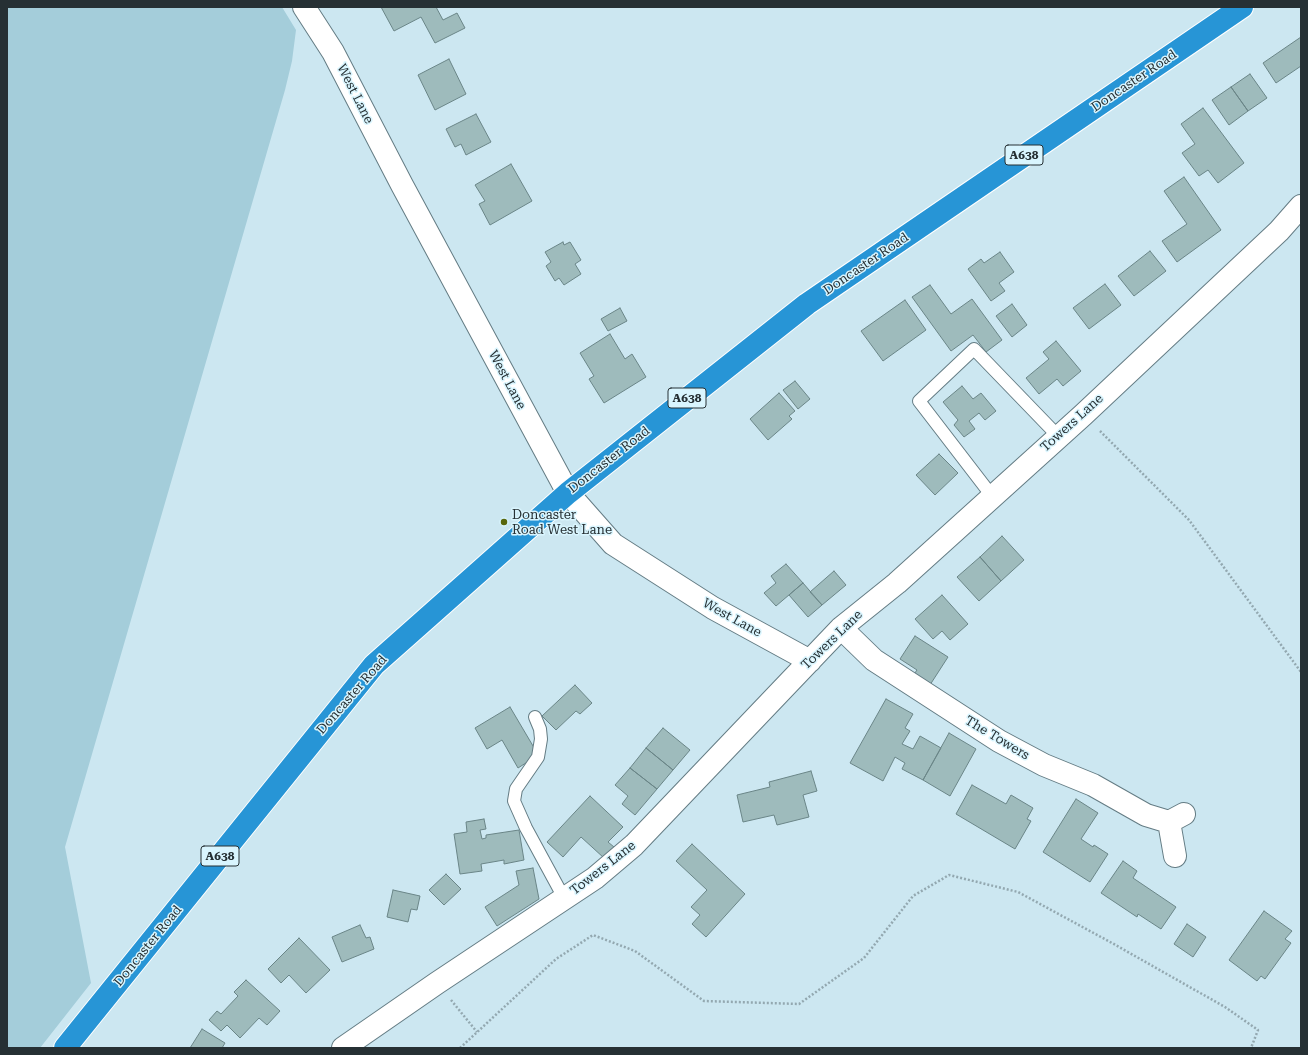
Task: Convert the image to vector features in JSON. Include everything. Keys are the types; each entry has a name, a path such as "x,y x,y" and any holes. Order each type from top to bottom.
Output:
{"highway":[{"name":"Doncaster Road","path":"65,1048 374,665 568,493 807,304 1242,7"}],"street":[{"name":"West Lane","path":"304,7 333,52 402,185 568,493 613,544 713,608 810,661"},
{"name":"Towers Lane","path":"343,1048 437,983 595,878 634,845 841,628 896,583 1083,414 1279,231 1301,206"},
{"name":"The Towers","path":"841,628 874,660 999,741 1044,765 1093,785 1146,815 1176,818 1175,856"}],"lane":[{"path":"992,496 919,401 974,349 1058,436"},
{"path":"535,717 540,729 541,739 538,757 516,789 514,801 526,828 564,898"}],"path":[{"path":"1083,414 1189,520 1301,672"},
{"path":"460,1048 556,959 593,935 635,952 704,1001 799,1004 864,958 913,896 949,875 1018,892 1218,1003 1258,1030 1251,1048"},
{"path":"437,983 477,1032"}],"shaded area":[{"path":"7,7 282,7 296,30 292,61 285,90 65,847 91,983 40,1048 7,1048"}],"building":[{"path":"381,7 436,7 443,20 457,13 465,28 435,43 421,17 394,31"},
{"path":"1301,37 1301,66 1276,83 1263,63"},
{"path":"449,59 466,94 435,110 418,75"},
{"path":"1250,74 1267,98 1248,111 1231,87"},
{"path":"1231,87 1248,111 1229,125 1212,100"},
{"path":"1203,108 1244,163 1218,183 1208,170 1199,176 1182,153 1195,144 1181,124"},
{"path":"476,114 491,142 466,155 461,144 455,147 446,129"},
{"path":"511,164 532,201 490,225 479,204 485,201 475,185"},
{"path":"1184,177 1221,230 1177,262 1162,241 1187,224 1164,191"},
{"path":"563,242 564,245 570,242 581,260 575,264 581,274 564,285 559,278 555,281 546,266 551,262 545,252"},
{"path":"1150,251 1166,271 1134,296 1118,276"},
{"path":"1000,252 1014,272 999,283 1005,291 991,301 968,269 981,259 984,263"},
{"path":"1105,284 1121,305 1089,329 1073,308"},
{"path":"930,285 951,314 972,299 1002,340 986,352 973,335 951,351 912,297"},
{"path":"905,300 926,330 883,361 861,331"},
{"path":"1012,304 1027,325 1012,337 996,316"},
{"path":"620,308 627,321 608,331 601,319"},
{"path":"610,334 625,359 632,354 646,377 604,403 589,379 594,376 580,353"},
{"path":"1056,341 1081,371 1063,386 1057,379 1039,394 1026,378 1049,359 1043,352"},
{"path":"795,381 810,399 798,409 783,390"},
{"path":"962,386 973,399 981,393 996,411 985,420 979,413 969,421 975,429 964,437 954,425 958,420 943,402"},
{"path":"779,393 795,411 789,416 792,419 768,440 750,419"},
{"path":"939,454 958,473 935,495 916,475"},
{"path":"1002,536 1024,560 1001,581 980,557"},
{"path":"980,557 1001,581 979,601 957,577"},
{"path":"786,564 803,583 776,606 764,593 776,583 771,576"},
{"path":"834,571 846,585 822,605 810,592"},
{"path":"803,583 822,605 808,617 789,595"},
{"path":"942,595 968,624 950,640 942,631 933,639 915,619"},
{"path":"915,636 948,657 928,688 912,677 917,670 900,659"},
{"path":"575,685 592,703 580,714 576,711 556,730 542,716"},
{"path":"886,699 913,714 905,728 910,731 902,744 913,749 920,736 941,748 923,780 902,769 905,763 895,757 883,781 850,763"},
{"path":"510,707 536,751 532,759 518,768 502,740 487,749 475,728"},
{"path":"663,728 690,750 673,770 646,748"},
{"path":"949,733 976,749 950,796 923,780"},
{"path":"646,748 673,770 657,789 630,768"},
{"path":"630,768 657,789 635,815 622,804 628,796 615,785"},
{"path":"811,771 817,791 803,795 809,817 777,825 774,815 743,822 737,795 770,787 769,782"},
{"path":"972,785 1006,804 1011,795 1033,808 1027,819 1031,821 1015,849 956,814"},
{"path":"590,796 623,827 608,842 614,847 604,858 581,837 563,857 547,842"},
{"path":"1076,799 1098,813 1081,839 1108,854 1090,882 1043,852"},
{"path":"484,819 486,829 480,830 482,839 486,838 486,835 519,830 524,860 504,864 504,860 481,864 482,871 460,874 454,834 467,832 466,822"},
{"path":"692,844 745,894 706,937 692,924 700,915 691,907 707,890 676,861"},
{"path":"1123,861 1137,871 1133,878 1176,907 1161,929 1138,914 1137,917 1101,893"},
{"path":"533,868 539,899 497,926 485,907 519,885 516,871"},
{"path":"446,874 461,889 444,905 429,890"},
{"path":"393,890 420,896 417,910 411,909 408,922 387,917"},
{"path":"1264,911 1292,931 1285,939 1291,943 1265,979 1261,976 1257,981 1229,960"},
{"path":"1187,924 1206,937 1193,957 1174,944"},
{"path":"360,925 366,938 370,937 374,949 342,962 332,937"},
{"path":"299,938 330,970 306,993 289,975 281,983 268,969"},
{"path":"246,980 280,1011 267,1025 259,1018 240,1038 227,1025 221,1031 209,1020 217,1011 221,1014 238,996 234,992"},
{"path":"202,1029 225,1043 222,1048 190,1048"}],"place":[{"name":"Doncaster Road West Lane","path":"504,522"}]}
